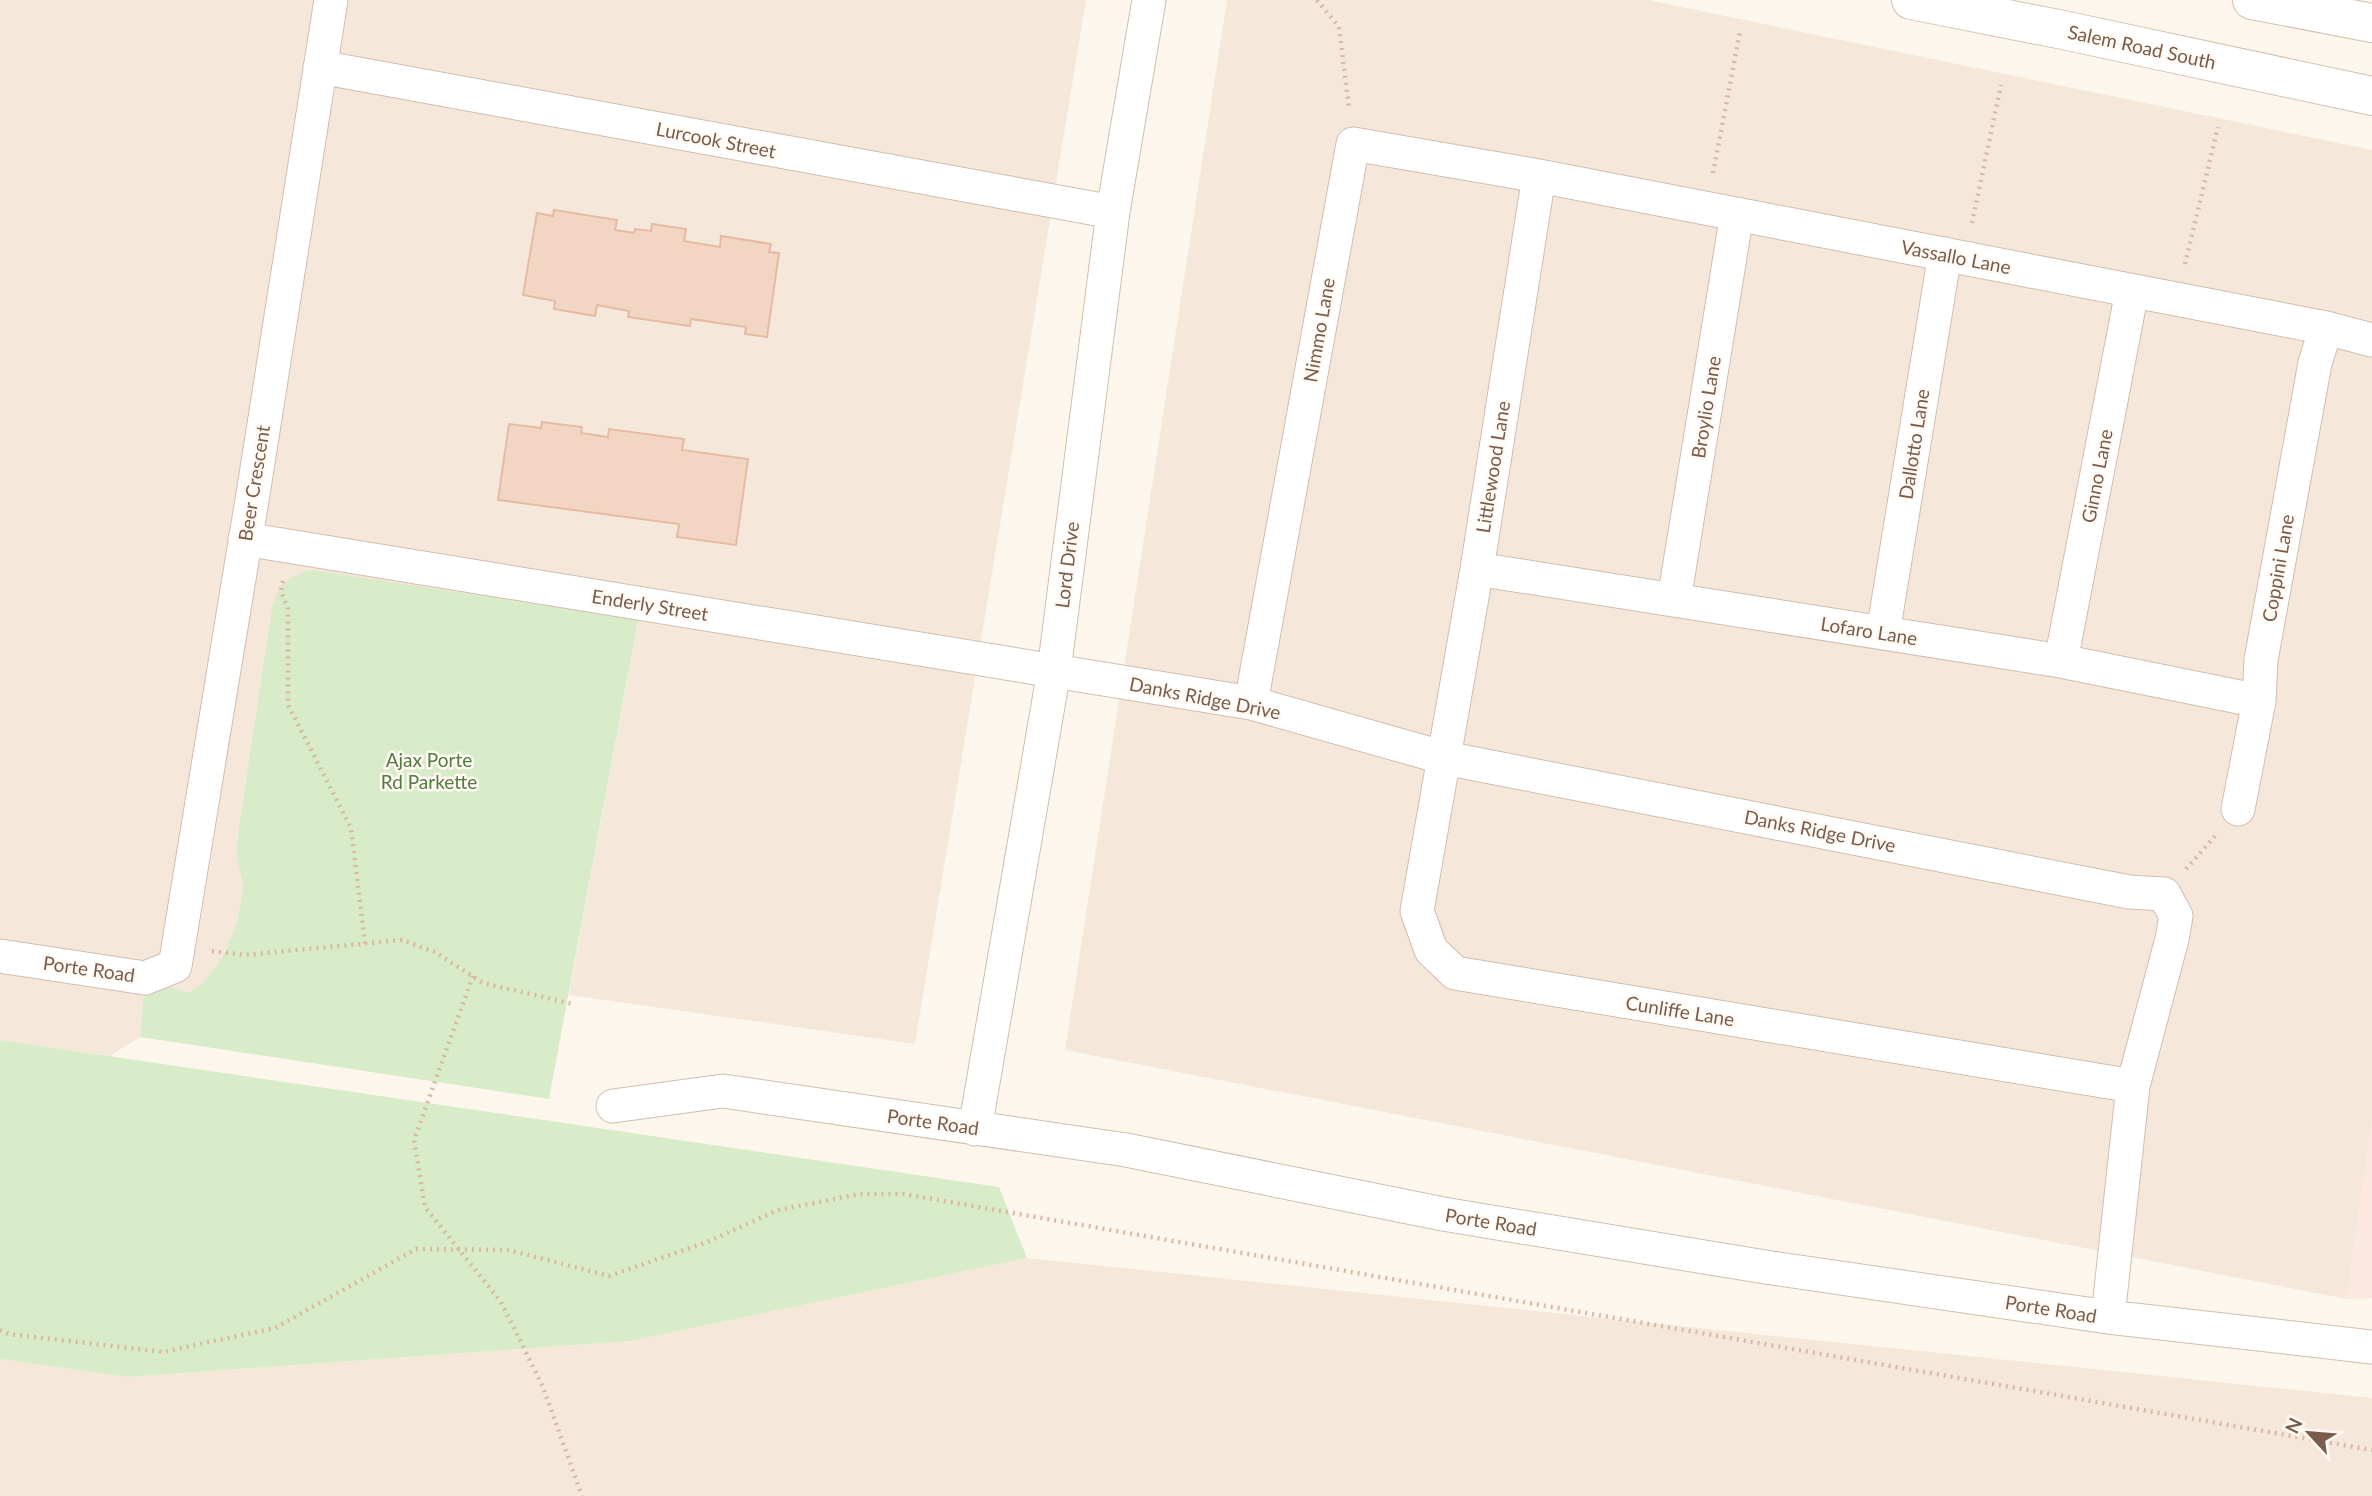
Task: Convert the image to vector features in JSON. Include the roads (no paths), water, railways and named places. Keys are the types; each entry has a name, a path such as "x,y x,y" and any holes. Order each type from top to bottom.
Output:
{"main road":[{"name":"Salem Road South","path":"1911,0 2372,96"},
{"path":"2252,0 2372,23"}],"street":[{"name":"Beer Crescent","path":"175,965 331,0"},
{"name":"Lord Drive","path":"975,1129 1054,671 1113,212 1149,0"},
{"name":"Lurcook Street","path":"320,67 1113,212"},
{"name":"Nimmo Lane","path":"1251,703 1353,144 1539,176"},
{"name":"Vassallo Lane","path":"1539,176 2326,328 2372,340"},
{"name":"Littlewood Lane","path":"1445,758 1539,176"},
{"name":"Broylio Lane","path":"1674,600 1722,211"},
{"name":"Dallotto Lane","path":"1883,633 1955,256"},
{"name":"Ginno Lane","path":"2061,661 2132,290"},
{"name":"Coppini Lane","path":"2238,808 2259,701 2261,660 2315,363 2326,328"},
{"name":"Enderly Street","path":"245,539 1054,671"},
{"name":"Lofaro Lane","path":"1477,569 2061,661 2259,701"},
{"name":"Danks Ridge Drive","path":"1054,671 1251,703 1445,758 2129,892 2164,894 2176,916 2133,1086"},
{"name":"Cunliffe Lane","path":"1445,758 1417,911 1431,950 1455,974 2133,1086"},
{"name":"Porte Road","path":"0,956 145,978 175,965"},
{"path":"2108,1317 2133,1086"},
{"name":"Porte Road","path":"613,1106 723,1091 1126,1150 1457,1217 1765,1267 2108,1317 2372,1347"}],"park label":[{"name":"Ajax Porte Rd Parkette","path":"429,771"}]}
